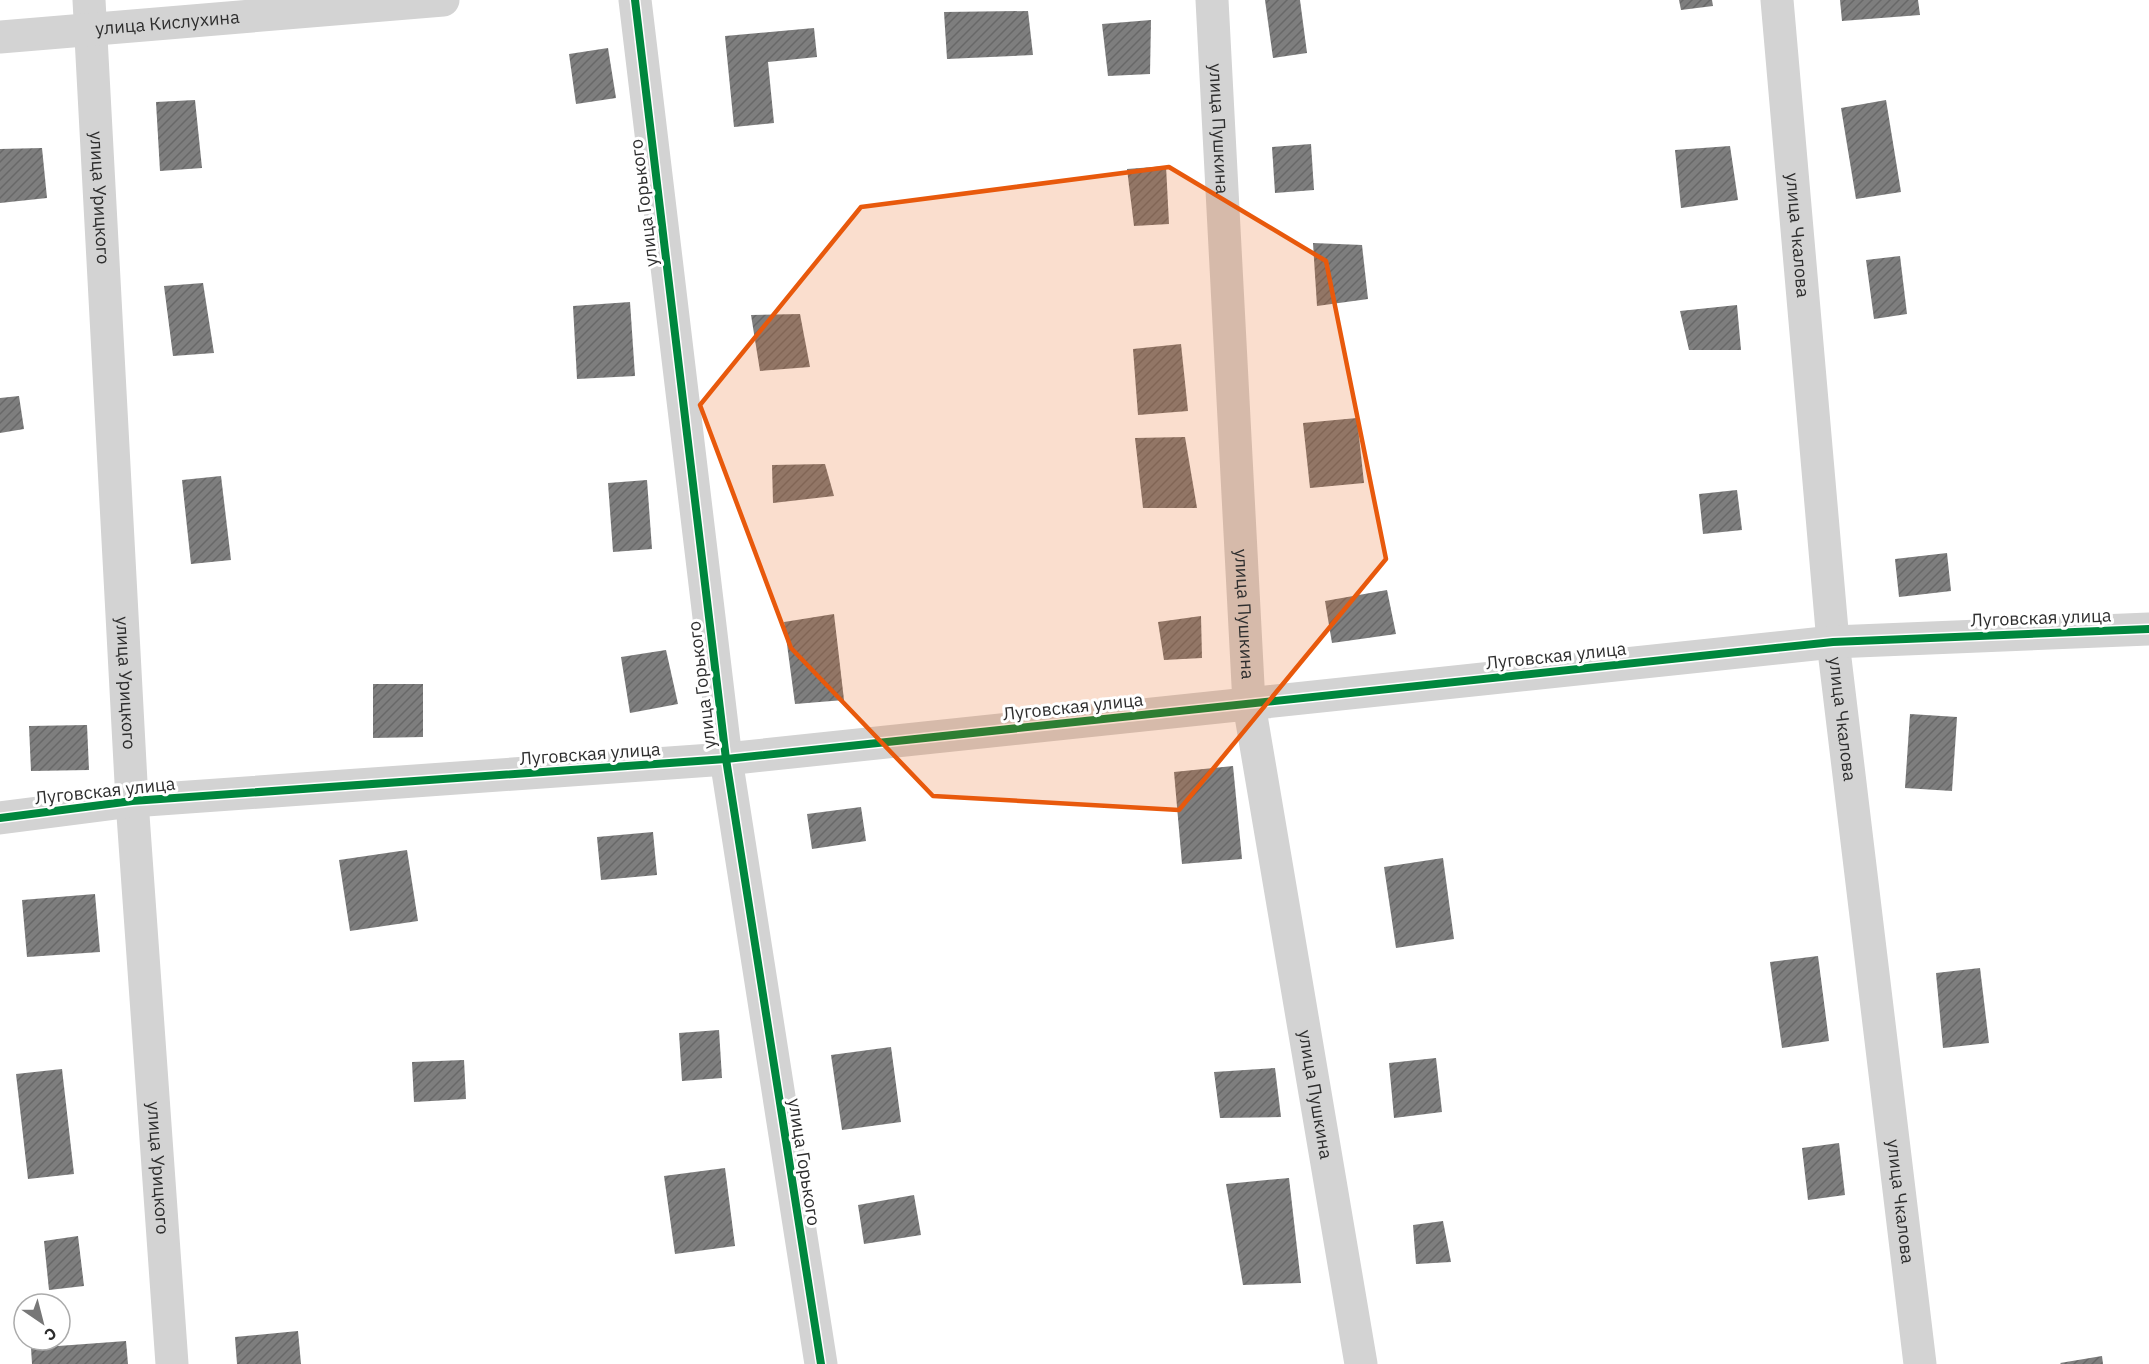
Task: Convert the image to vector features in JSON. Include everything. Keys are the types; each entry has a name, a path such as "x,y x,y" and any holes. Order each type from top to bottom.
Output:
{"street":[{"name":"улица Кислухина","path":"0,37 88,14 443,0"},
{"name":"улица Горького","path":"635,0 726,759 821,1364"},
{"name":"улица Пушкина","path":"1212,0 1249,704 1361,1364"},
{"name":"улица Чкалова","path":"1777,0 1833,642 1920,1364"},
{"name":"улица Урицкого","path":"88,14 132,801 172,1364"},
{"name":"Луговская улица","path":"0,818 132,801 726,759 1833,642 2149,629"}],"highlighted area":[{"path":"1169,167 1326,261 1386,559 1179,810 933,796 791,648 700,405 861,207"}],"building":[{"path":"1265,0 1300,0 1307,53 1273,58"},
{"path":"1679,0 1712,0 1713,6 1681,10"},
{"path":"1840,0 1918,0 1920,15 1842,21"},
{"path":"1028,11 1033,55 947,59 944,12"},
{"path":"1151,20 1150,74 1108,76 1102,24"},
{"path":"814,28 817,57 768,62 774,123 734,127 725,36"},
{"path":"608,48 616,98 576,104 569,54"},
{"path":"195,100 202,168 160,171 156,102"},
{"path":"1886,100 1901,192 1856,199 1841,108"},
{"path":"1311,144 1314,190 1275,193 1272,147"},
{"path":"1730,146 1738,200 1681,208 1675,150"},
{"path":"42,148 47,198 0,203 0,149"},
{"path":"1166,166 1169,224 1134,226 1127,169"},
{"path":"1313,243 1362,245 1368,299 1317,306"},
{"path":"1900,256 1907,314 1874,319 1866,260"},
{"path":"203,283 214,353 173,356 164,286"},
{"path":"630,302 635,376 577,379 573,306"},
{"path":"1737,305 1741,350 1689,350 1680,311"},
{"path":"800,314 810,367 760,371 751,315"},
{"path":"1181,344 1188,411 1138,415 1133,349"},
{"path":"19,396 24,429 0,433 0,398"},
{"path":"1357,418 1364,483 1310,488 1303,423"},
{"path":"1185,437 1197,508 1143,508 1135,438"},
{"path":"825,464 834,496 773,503 772,465"},
{"path":"221,476 231,560 191,564 182,480"},
{"path":"647,480 652,549 613,552 608,483"},
{"path":"1737,490 1742,530 1703,534 1699,494"},
{"path":"1947,553 1951,591 1899,597 1895,559"},
{"path":"1387,590 1396,634 1332,643 1325,601"},
{"path":"834,614 844,700 795,704 784,622"},
{"path":"1201,616 1202,658 1164,660 1158,622"},
{"path":"666,650 678,704 630,713 621,657"},
{"path":"373,684 423,684 423,737 373,738"},
{"path":"1910,714 1957,717 1952,791 1905,788"},
{"path":"87,725 89,770 31,771 29,726"},
{"path":"1233,766 1242,859 1182,864 1174,772"},
{"path":"861,807 866,841 812,849 807,814"},
{"path":"653,832 657,875 601,880 597,837"},
{"path":"407,850 418,921 350,931 339,860"},
{"path":"1443,858 1454,939 1396,948 1384,867"},
{"path":"95,894 100,952 27,957 22,900"},
{"path":"1818,956 1829,1041 1782,1048 1770,962"},
{"path":"1980,968 1989,1043 1943,1048 1936,973"},
{"path":"719,1030 722,1078 682,1081 679,1033"},
{"path":"891,1047 901,1122 842,1130 831,1055"},
{"path":"1436,1058 1442,1112 1394,1118 1389,1063"},
{"path":"464,1060 466,1099 414,1102 412,1062"},
{"path":"1275,1068 1281,1117 1220,1118 1214,1072"},
{"path":"62,1069 74,1174 28,1179 16,1074"},
{"path":"1839,1143 1845,1195 1808,1200 1802,1148"},
{"path":"725,1168 735,1246 675,1254 664,1176"},
{"path":"1289,1178 1301,1283 1243,1285 1226,1184"},
{"path":"914,1195 921,1235 864,1244 858,1205"},
{"path":"1443,1221 1451,1262 1416,1264 1413,1225"},
{"path":"78,1236 84,1286 49,1290 44,1241"},
{"path":"298,1331 301,1364 237,1364 235,1337"},
{"path":"126,1341 128,1364 32,1364 31,1352 72,1352 72,1345"},
{"path":"2102,1356 2103,1364 2060,1363"}],"cycle path":[{"path":"635,0 726,759 821,1364"},
{"path":"0,818 132,801 726,759 1833,642 2149,629"}]}
